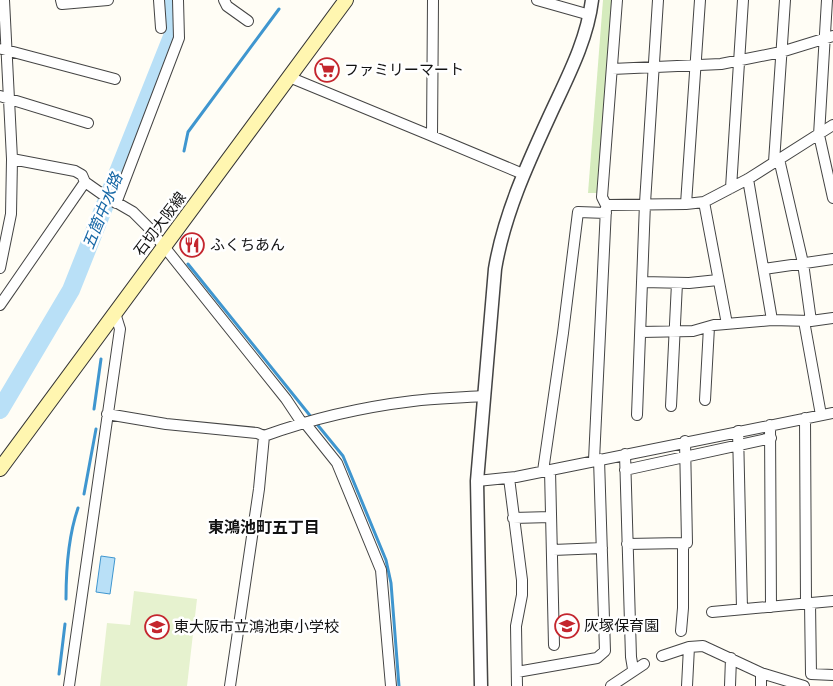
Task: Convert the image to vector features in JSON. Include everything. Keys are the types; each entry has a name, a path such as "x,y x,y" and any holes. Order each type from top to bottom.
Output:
{"main road":[{"name":"石切大阪線","path":"0,469 346,0"}],"street":[{"path":"61,0 62,4 108,0"},
{"path":"159,0 162,28"},
{"path":"178,0 179,38 115,202 133,212 164,246 337,463 381,570 391,686"},
{"path":"224,0 227,6 248,21"},
{"path":"432,136 434,0"},
{"path":"537,0 590,15"},
{"path":"481,686 476,481 482,396 500,239 523,174 574,63 590,15 592,0"},
{"path":"517,672 597,658 605,651 602,548 596,459 606,209 602,197 617,0"},
{"path":"637,415 645,203 658,0"},
{"path":"686,204 700,0"},
{"path":"731,188 742,0"},
{"path":"785,0 777,161 803,264 808,321 821,415"},
{"path":"827,0 829,37 819,135 833,198"},
{"path":"0,268 11,214 12,158 4,97 3,1"},
{"path":"612,69 695,65 738,60 781,52 829,37"},
{"path":"3,50 115,79"},
{"path":"289,77 523,174"},
{"path":"4,97 88,123"},
{"path":"554,645 552,517 547,470 578,212 645,203 686,204 704,202 748,179 833,125"},
{"path":"12,158 75,171 82,175 85,182 102,194"},
{"path":"748,179 772,320"},
{"path":"0,305 85,182"},
{"path":"704,202 727,324"},
{"path":"764,269 833,259"},
{"path":"642,282 677,283 718,280"},
{"path":"671,406 677,283"},
{"path":"69,686 120,329 114,312"},
{"path":"641,332 694,330 727,324 772,320 808,321 833,318"},
{"path":"705,400 709,327"},
{"path":"107,414 166,424 264,436 322,419 413,401 482,396"},
{"path":"476,481 509,478 685,441 833,413"},
{"path":"804,418 811,674 833,675"},
{"path":"770,425 771,607"},
{"path":"738,431 742,609"},
{"path":"230,686 259,489 264,436"},
{"path":"625,470 770,438"},
{"path":"627,544 687,543 685,441"},
{"path":"625,454 631,657 633,670"},
{"path":"509,478 522,595 516,626 517,686"},
{"path":"513,518 552,517"},
{"path":"681,631 684,608 683,543"},
{"path":"553,550 602,548"},
{"path":"712,612 833,601"},
{"path":"662,656 689,647 703,646 761,673 804,686"},
{"path":"687,686 689,647"},
{"path":"730,686 731,658"},
{"path":"609,685 644,664"},
{"path":"760,686 761,673"}],"green space":[{"path":"603,0 614,0 600,193 588,193"},
{"path":"134,591 197,599 187,686 100,686 107,623 130,625"}],"water":[{"path":"101,556 115,558 110,594 96,592"}],"waterway":[{"name":"五箇中水路","path":"0,410 71,290 173,34 170,0"},
{"path":"184,151 188,132 279,9"},
{"path":"188,264 312,418"},
{"path":"94,409 101,359"},
{"path":"316,423 343,456 386,560 391,583 399,686"},
{"path":"84,494 96,429"},
{"path":"66,599 68,553 78,508"},
{"path":"59,674 65,624"}],"place":[{"name":"ファミリーマート","path":"327,70"},
{"name":"ふくちあん","path":"192,245"},
{"name":"灰塚保育園","path":"567,626"},
{"name":"東大阪市立鴻池東小学校","path":"157,627"}],"district":[{"name":"東鴻池町五丁目","path":"264,527"}]}
